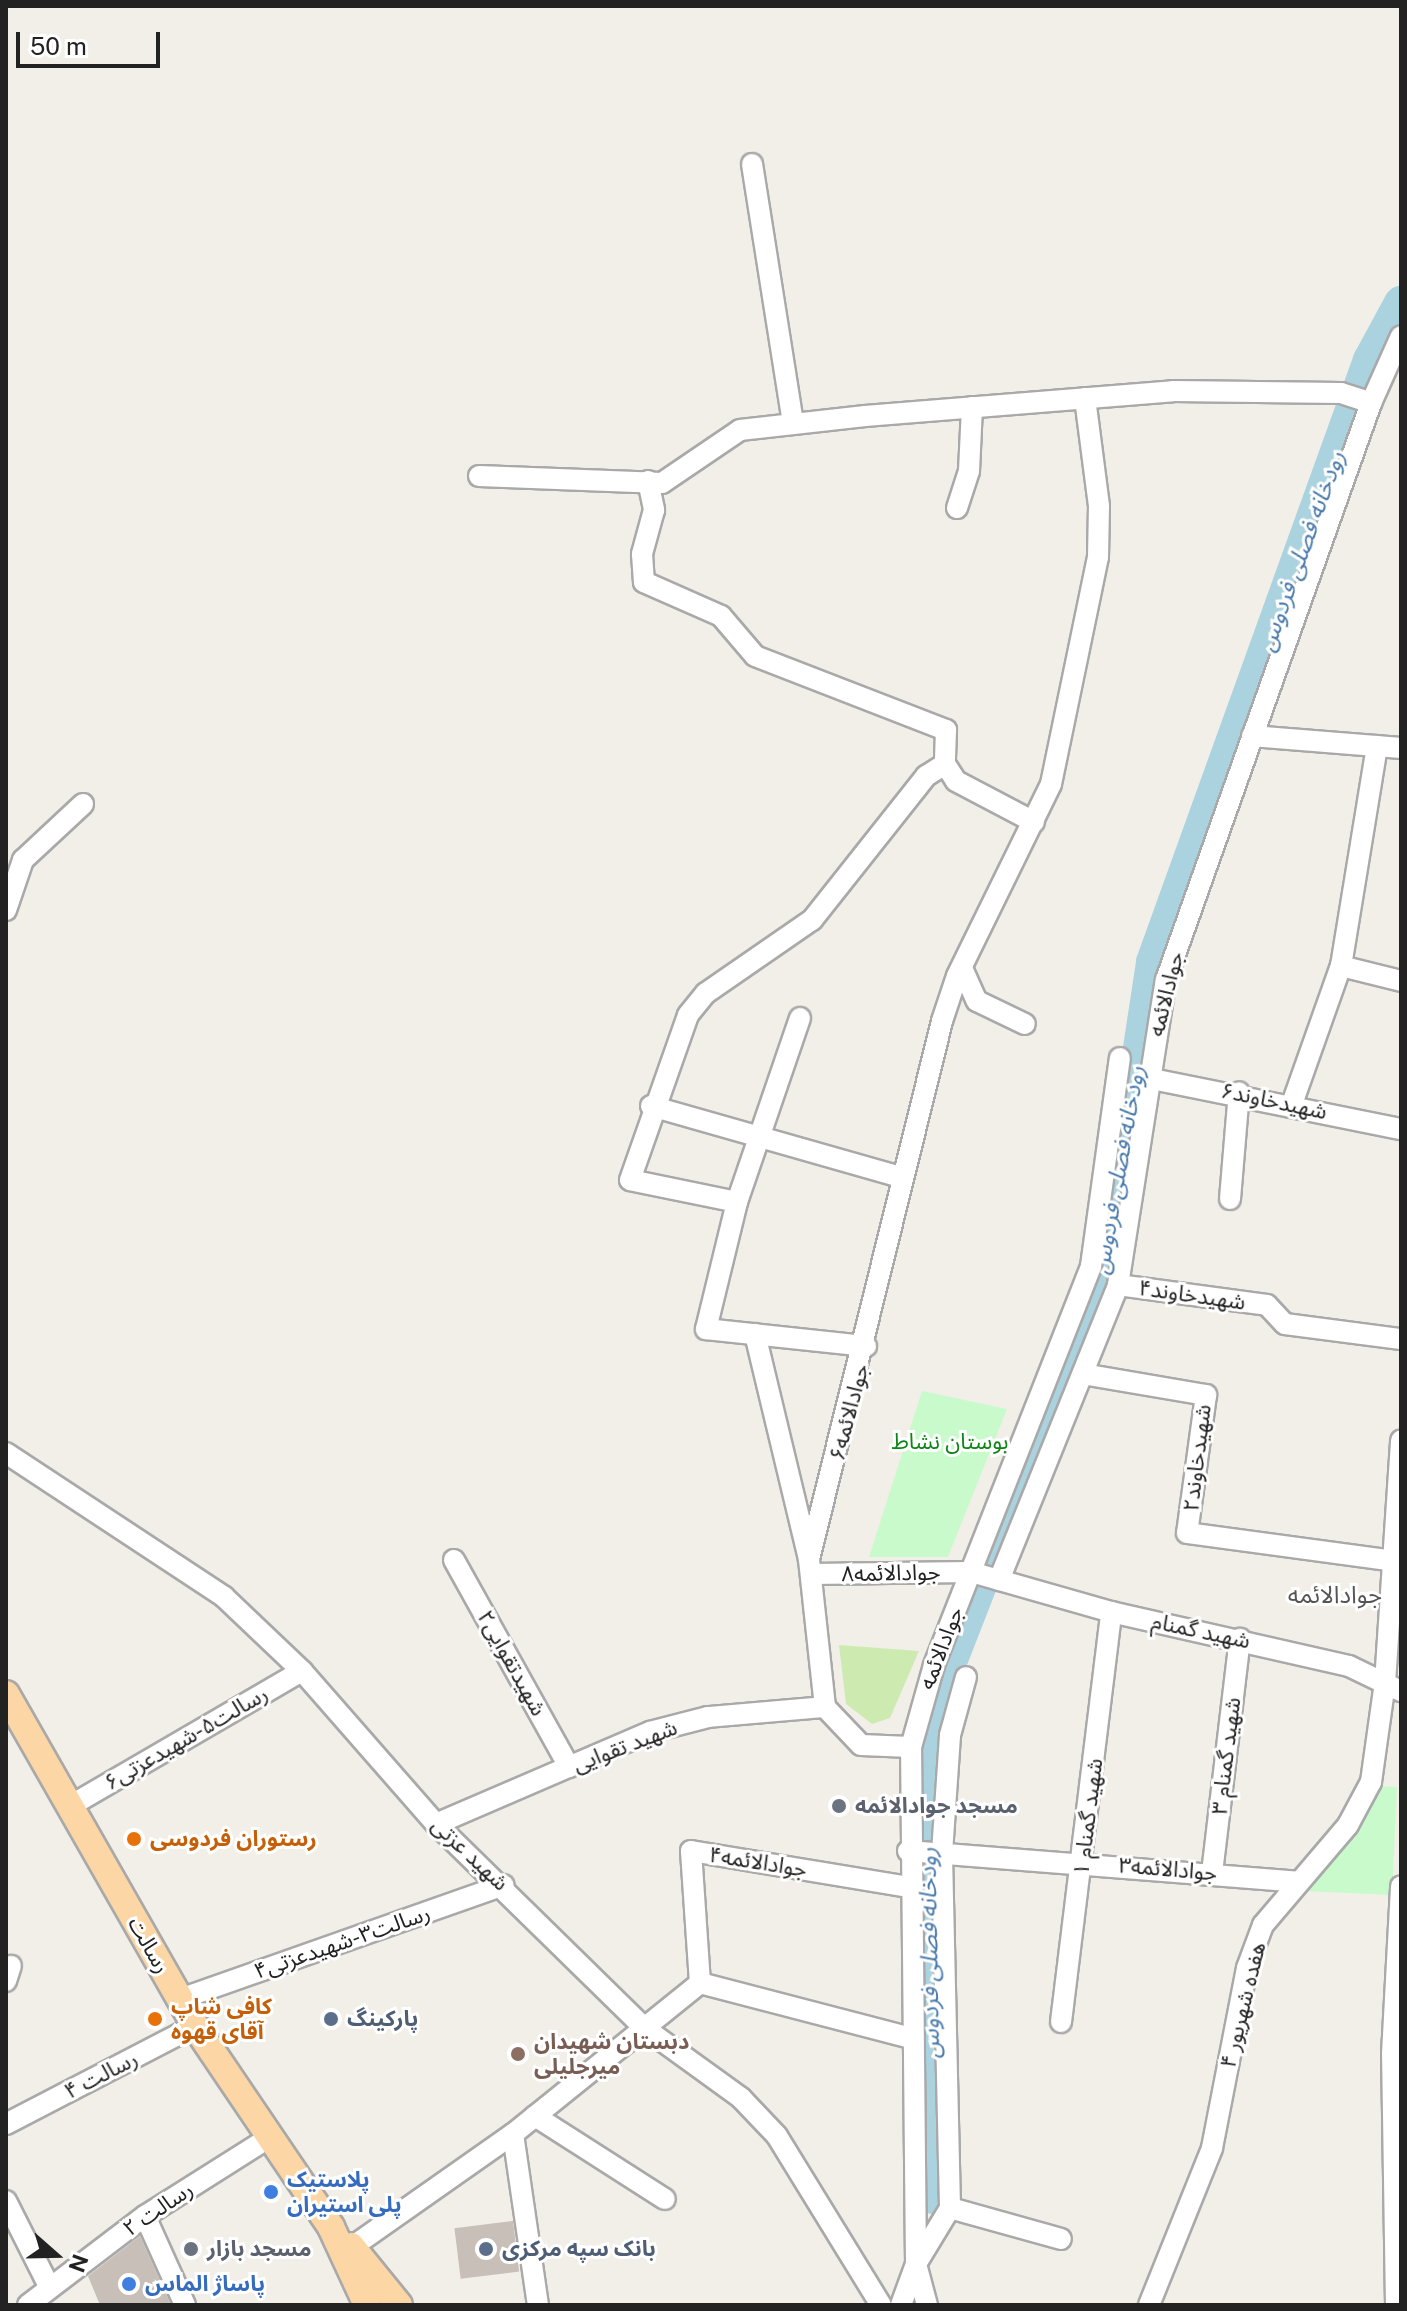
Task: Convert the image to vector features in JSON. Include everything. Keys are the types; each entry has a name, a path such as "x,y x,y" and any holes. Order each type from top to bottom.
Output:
{"main road":[{"name":"رسالت","path":"7,1697 195,2026 331,2227 367,2305"},
{"name":"رسالت","path":"331,2227 352,2247 399,2305"}],"street":[{"path":"752,164 793,424"},
{"name":"جوادالائمه","path":"999,1580 1118,1285 1147,1078 1166,980 1371,403 1401,336"},
{"path":"479,476 662,483 740,430 972,407 1173,391 1341,393 1371,403"},
{"name":"جوادالائمه۶","path":"825,1707 810,1566 866,1346 900,1177 942,1021 962,968 1051,784 1098,557 1099,506 1085,398"},
{"path":"957,508 969,471 972,407"},
{"path":"648,481 654,510 642,554 644,582 721,616 755,656 946,730 945,764 956,781 1034,822"},
{"path":"1252,736 1401,748"},
{"path":"1292,1104 1341,966 1377,746"},
{"path":"737,1202 630,1180 651,1106 688,1015 706,993 812,920 926,776 945,764"},
{"path":"6,910 14,857 83,804"},
{"path":"1341,966 1401,981"},
{"path":"962,968 977,1001 1025,1024"},
{"path":"800,1018 737,1202 706,1329 866,1346"},
{"name":"جوادالائمه","path":"927,2305 916,2264 908,1887 911,1747 921,1702 1091,1266 1120,1058"},
{"name":"شهیدخاوند۶","path":"1147,1078 1239,1092 1401,1129"},
{"path":"1230,1199 1239,1092"},
{"path":"651,1106 900,1177"},
{"name":"شهیدخاوند۴","path":"1118,1285 1267,1305 1285,1324 1401,1339"},
{"path":"755,1334 810,1566"},
{"name":"شهیدخاوند۲","path":"1083,1374 1206,1395 1187,1533 1393,1561"},
{"name":"هفده شهریور ۴","path":"1149,2305 1212,2148 1247,1968 1263,1925 1360,1807 1371,1782 1393,1687 1393,1561 1401,1441"},
{"name":"شهید عزتی","path":"6,1453 224,1597 302,1671 436,1824 503,1885 643,2027 741,2098 777,2136 881,2305"},
{"name":"شهیدتقوایی۲","path":"454,1560 569,1767"},
{"name":"جوادالائمه۸","path":"810,1566 971,1572 999,1580"},
{"name":"شهید گمنام","path":"999,1580 1111,1612 1349,1666 1393,1687"},
{"name":"شهید گمنام ۱","path":"1061,2022 1111,1612"},
{"name":"شهید گمنام ۳","path":"1212,1873 1240,1639"},
{"path":"1393,1687 1401,1668"},
{"name":"رسالت۵-شهیدعزتی۶","path":"70,1806 302,1671"},
{"name":"جوادالائمه","path":"901,2305 916,2264 950,2208 942,1853 950,1735 966,1677"},
{"path":"825,1707 861,1745 911,1747"},
{"name":"شهید تقوایی","path":"436,1824 650,1732 708,1717 825,1707"},
{"name":"جوادالائمه۴","path":"700,1983 691,1851 908,1887"},
{"name":"جوادالائمه۳","path":"908,1851 1083,1861 1298,1882"},
{"name":"رسالت۳-شهیدعزتی۴","path":"180,1999 503,1885"},
{"path":"1396,2305 1396,2054 1401,1886"},
{"path":"352,2247 513,2134 700,1983 911,2038"},
{"name":"رسالت ۴","path":"6,2124 195,2026"},
{"path":"535,2116 665,2199"},
{"path":"513,2134 538,2305"},
{"name":"رسالت ۲","path":"28,2305 49,2286 145,2216 270,2137"},
{"path":"6,2201 49,2286"},
{"path":"950,2208 1061,2239"},
{"path":"145,2216 185,2305"}],"green space":[{"name":"بوستان نشاط","path":"922,1391 1007,1409 948,1557 869,1557"},
{"path":"839,1645 919,1651 890,1718 872,1724 846,1704"},
{"path":"1379,1786 1397,1787 1392,1895 1303,1891"}],"building":[{"name":"بانک سپه مرکزی","path":"513,2221 519,2272 461,2279 454,2228"},
{"name":"پاساژ الماس","path":"140,2236 171,2305 100,2305 88,2276"}],"waterway":[{"name":"رودخانه فصلی فردوس","path":"933,2197 927,1841 934,1703 1108,1257 1153,962 1370,360 1401,303"}],"place":[{"name":"مسجد جوادالائمه","path":"839,1806"},
{"name":"رستوران فردوسی","path":"134,1839"},
{"name":"کافی شاپ آقای‌ قهوه","path":"155,2019"},
{"name":"پارکینگ","path":"331,2019"},
{"name":"دبستان شهیدان میرجلیلی","path":"518,2054"},
{"name":"پلاستیک پلی استیران","path":"271,2192"},
{"name":"مسجد بازار","path":"191,2249"},
{"name":"بانک سپه مرکزی","path":"486,2249"},
{"name":"پاساژ الماس","path":"129,2284"}],"district":[{"name":"جوادالائمه","path":"1335,1595"}]}
